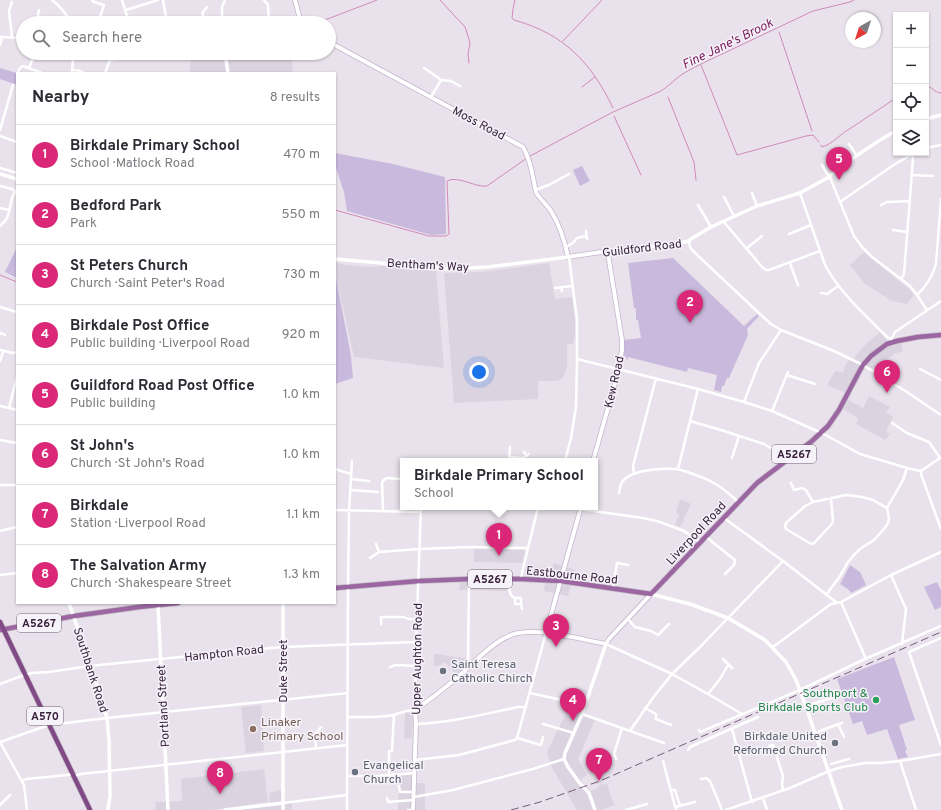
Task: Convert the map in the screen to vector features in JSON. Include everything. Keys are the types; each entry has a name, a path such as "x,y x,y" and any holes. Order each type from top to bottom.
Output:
{"highway":[{"name":"A570","path":"0,622 2,630 26,675 90,810"}],"main road":[{"path":"295,0 299,16"},
{"name":"Moss Road","path":"336,46 523,147 526,151 537,194 550,209 558,223 568,257"},
{"name":"Guildford Road","path":"568,257 601,252 608,254"},
{"name":"Kew Road","path":"595,458 619,369 622,350 622,340 608,254"},
{"name":"Liverpool Road","path":"606,644 651,594 757,483 828,426 839,410 863,365 871,356 891,341 918,337 941,336"},
{"path":"546,633 579,510"},
{"name":"Eastbourne Road","path":"419,582 469,579 561,581 651,594"},
{"name":"A5267","path":"336,588 419,582"},
{"name":"A5267","path":"2,630 74,616 158,604"},
{"path":"415,710 452,682 490,648 503,639 517,633 546,633 606,644"},
{"name":"Upper Aughton Road","path":"413,810 416,724 415,710"}],"street":[{"path":"53,0 67,16"},
{"path":"92,0 104,5 100,16"},
{"path":"122,0 127,16"},
{"path":"126,10 158,0"},
{"path":"163,0 166,16"},
{"path":"222,16 222,7 225,0"},
{"path":"264,0 268,5 269,16"},
{"path":"12,2 10,11 12,37"},
{"path":"202,16 203,12 207,7"},
{"path":"38,16 39,10"},
{"path":"0,45 1,37 16,37"},
{"path":"30,68 33,60"},
{"path":"73,60 72,72 83,72"},
{"path":"105,72 110,60"},
{"path":"226,60 228,72"},
{"path":"18,72 22,67 42,72"},
{"path":"424,68 441,80 451,81 460,86"},
{"path":"431,97 441,80"},
{"path":"0,130 13,85"},
{"path":"929,118 941,115"},
{"name":"Guildford Road","path":"608,254 612,252 689,241 711,227 757,206 800,193 829,177 857,156 893,132"},
{"path":"0,136 16,142"},
{"path":"849,144 857,156"},
{"path":"929,147 941,144"},
{"path":"840,202 892,166 910,156"},
{"path":"901,279 904,274 913,156"},
{"path":"822,165 829,177 854,236 872,257 910,286 927,310"},
{"path":"0,168 16,173"},
{"path":"0,174 16,179"},
{"path":"536,190 569,174"},
{"path":"912,175 933,176"},
{"path":"0,186 16,191 9,210 9,215 0,226"},
{"path":"752,193 757,206"},
{"path":"800,193 820,251 830,274 838,286 891,341"},
{"path":"724,197 734,216"},
{"path":"917,295 929,282 936,264 941,199"},
{"path":"881,206 887,202 910,201"},
{"path":"698,205 711,227"},
{"path":"0,208 9,210"},
{"path":"723,221 766,270 790,263 820,251"},
{"path":"789,234 811,225"},
{"path":"893,230 907,232"},
{"path":"566,247 577,238 586,237 586,231"},
{"path":"747,248 762,236"},
{"path":"689,241 690,247 693,251 771,324 781,330 863,365 941,415"},
{"path":"566,458 576,408 577,359 577,320 570,260 568,257"},
{"name":"Bentham's Way","path":"336,259 450,269 487,267 568,257"},
{"path":"790,263 798,285"},
{"path":"555,288 572,286"},
{"path":"821,293 827,294 838,286"},
{"path":"891,341 895,332 941,301"},
{"path":"0,307 16,312"},
{"path":"744,402 759,363 781,330"},
{"path":"0,334 5,334"},
{"path":"0,361 2,351 16,352"},
{"path":"577,359 698,389 772,411 817,431 860,454 907,468 920,471 940,458 929,442 907,433 892,423"},
{"path":"920,369 941,380"},
{"path":"772,411 775,400 787,373 814,382"},
{"path":"634,474 633,466 656,378"},
{"path":"9,408 16,381"},
{"path":"678,469 698,389"},
{"path":"0,406 16,410"},
{"path":"690,421 764,444 788,459"},
{"path":"732,458 739,436"},
{"path":"0,440 16,443"},
{"path":"510,447 510,457 515,458"},
{"path":"523,458 528,455 524,452"},
{"path":"347,810 349,510 352,462"},
{"path":"826,595 854,555 874,540 884,530 889,519 887,508 903,480 907,468"},
{"path":"619,493 621,483 625,478 634,474 654,469 678,469 717,484 739,503"},
{"path":"336,470 351,474"},
{"path":"920,471 941,529"},
{"path":"383,510 382,482 386,478 400,479"},
{"path":"351,480 369,481"},
{"path":"791,483 794,490 802,488 806,490 813,502"},
{"path":"0,485 16,485"},
{"path":"350,490 378,492"},
{"path":"831,498 833,521 814,543 811,544 786,528 786,523 805,506 813,502 831,498 846,496 862,497 873,500 887,508"},
{"path":"336,510 420,512"},
{"path":"521,579 537,510"},
{"path":"593,510 657,521 684,531 701,542"},
{"name":"Upper Aughton Road","path":"415,710 420,512"},
{"path":"724,518 836,602"},
{"path":"0,531 16,527"},
{"path":"706,536 735,560 734,565 726,574"},
{"path":"376,544 379,552"},
{"path":"370,558 379,552 419,549 470,547 528,548"},
{"path":"772,647 831,604 841,602 891,575 941,552"},
{"path":"630,731 672,674 783,561"},
{"path":"613,588 617,563 628,565"},
{"path":"0,575 16,573"},
{"path":"891,575 906,609 902,644"},
{"path":"469,579 468,662 470,665"},
{"path":"510,579 509,592 515,598 522,598 522,609"},
{"path":"651,594 690,604 728,618 765,640 786,662 801,691 842,810"},
{"path":"515,598 515,604 521,604"},
{"path":"841,602 866,659"},
{"name":"Southbank Road","path":"69,604 107,718 110,796 108,810"},
{"name":"Portland Street","path":"158,604 168,810"},
{"name":"Duke Street","path":"283,604 283,810"},
{"path":"381,624 381,617 404,617 408,619 417,619"},
{"path":"628,620 635,627 651,631 658,635 669,624"},
{"path":"699,730 700,732 801,691 866,659 941,626"},
{"path":"517,738 546,633"},
{"path":"941,638 909,652 941,745"},
{"name":"Hampton Road","path":"0,684 26,675 91,666 282,647 416,642"},
{"path":"606,644 672,674 742,714"},
{"name":"Liverpool Road","path":"564,759 565,753 582,714 606,644"},
{"path":"723,659 732,668"},
{"path":"390,667 396,665 416,666"},
{"path":"708,694 720,679 728,665"},
{"path":"27,810 24,785 0,742 49,725 348,693"},
{"path":"530,693 585,705"},
{"path":"806,706 832,698"},
{"path":"416,724 460,719 518,707 526,707"},
{"path":"646,708 656,714 656,719 671,725"},
{"path":"348,717 377,717 415,710"},
{"path":"582,714 664,743"},
{"path":"389,776 389,751 392,751 394,715"},
{"path":"688,750 690,747 758,717"},
{"path":"816,733 842,723"},
{"path":"543,724 574,733"},
{"path":"838,724 844,737"},
{"path":"316,748 315,734 321,728"},
{"path":"616,759 614,754 622,728"},
{"path":"732,729 752,802"},
{"path":"414,760 459,755 517,738 541,745 543,737"},
{"path":"769,746 773,743 783,776 783,790"},
{"path":"22,781 26,779 347,745"},
{"path":"727,810 790,788 842,767 865,763 900,761 941,754"},
{"path":"387,798 388,802 413,799 534,769 564,759 575,777 589,793 595,810"},
{"path":"831,764 849,759"},
{"path":"663,761 676,808 695,802"},
{"path":"840,761 842,767"},
{"path":"900,761 916,810"},
{"path":"347,776 389,776 414,773"},
{"path":"701,779 706,778 710,781 722,810"},
{"path":"399,786 400,792 413,792"},
{"path":"671,790 675,790 680,806"},
{"path":"0,805 10,795"},
{"path":"225,810 347,795"},
{"path":"763,798 767,810"},
{"path":"626,810 647,804"},
{"path":"408,810 413,810"}],"shaded area":[{"path":"191,60 292,60 293,72 190,72"},
{"path":"0,68 16,73 16,85 0,79"},
{"path":"336,153 393,164 445,177 446,234 431,235 347,211 344,192 336,168"},
{"path":"582,166 590,181 580,186 573,170"},
{"path":"16,249 16,278 5,272"},
{"path":"864,252 909,289 914,295 907,304 892,301 865,284 850,265"},
{"path":"673,258 744,326 757,314 759,316 747,329 748,335 729,378 727,378 724,386 722,386 721,392 714,390 717,375 688,368 687,372 628,357 628,360 624,355 624,340 641,338 638,320 636,320 636,308 634,308 628,263"},
{"path":"336,262 346,265 371,267 383,266 436,271 444,368 354,357 336,276"},
{"path":"549,263 555,299 572,297 575,320 574,344 567,344 567,367 563,377 558,381 538,381 538,399 454,403 444,273 482,272"},
{"path":"336,278 351,356 353,378 336,384"},
{"path":"880,332 892,346 901,342 903,351 894,354 874,368 859,366 846,393 827,385 835,371 843,372 847,362 854,358 865,345"},
{"path":"869,396 890,407 886,412 893,417 886,432 890,434 885,440 856,424 858,418 843,409 848,400 863,408"},
{"path":"681,499 691,504 680,527 675,525 679,515 676,513 676,509"},
{"path":"474,549 525,550 522,563 474,562"},
{"path":"554,563 575,570 568,596 544,591 546,577 525,576 526,567 551,568"},
{"path":"850,565 860,572 866,585 851,593 840,584"},
{"path":"468,580 508,581 507,591 459,590 460,582"},
{"path":"937,582 941,590 941,607 935,610 924,587"},
{"path":"434,654 466,658 465,668 456,675 445,662 434,666"},
{"name":"Southport & Birkdale Sports Club","path":"894,657 915,720 899,725 907,750 905,751 908,757 898,759 887,729 867,735 862,721 853,724 837,679"},
{"path":"576,687 589,691 580,715 595,720 578,759 587,775 581,779 591,791 598,788 598,786 607,783 614,805 602,810 577,810 552,768 547,752 566,713"},
{"name":"Linaker Primary School","path":"261,705 264,751 246,753 241,707"},
{"path":"413,712 412,738 404,739 405,713"},
{"path":"264,769 268,802 213,810 155,810 156,802 182,801 181,779"},
{"path":"411,775 412,783 425,783 425,810 398,810 399,776"},
{"path":"281,790 284,802 292,803 292,810 230,810 270,803 269,793"}],"waterway":[{"path":"335,16 377,0"},
{"path":"440,0 465,27 470,43 468,54 469,63"},
{"path":"515,0 512,18 547,33 574,52 595,77 613,108"},
{"path":"563,41 602,0"},
{"name":"Fine Jane's Brook","path":"530,156 613,112 661,91 682,74 701,64 813,11 854,0"},
{"path":"779,32 812,131"},
{"path":"701,65 737,155 806,136 813,135 819,142"},
{"path":"582,87 595,77"},
{"path":"929,87 941,93"},
{"path":"668,97 694,162 696,180"},
{"path":"821,145 822,147 826,146 847,130 893,100"},
{"path":"614,116 641,175"},
{"path":"336,210 429,236 446,236 449,234 447,181 462,180 487,186 527,158"},
{"path":"0,275 16,282"}],"railway":[{"path":"511,810 540,802 600,781 941,632"}],"place":[{"name":"Guildford Road Post Office","path":"839,180"},
{"name":"Bedford Park","path":"690,323"},
{"name":"St John's","path":"887,393"},
{"name":"Birkdale Primary School","path":"499,556"},
{"name":"St Peters Church","path":"556,647"},
{"name":"Saint Teresa Catholic Chirch","path":"443,671"},
{"name":"Southport & Birkdale Sports Club","path":"876,700"},
{"name":"Birkdale Post Office","path":"573,721"},
{"name":"Linaker Primary School","path":"253,729"},
{"name":"Birkdale United Reformed Church","path":"835,743"},
{"name":"Evangelical Church","path":"355,772"},
{"name":"Birkdale","path":"599,781"},
{"name":"The Salvation Army","path":"220,794"}]}
